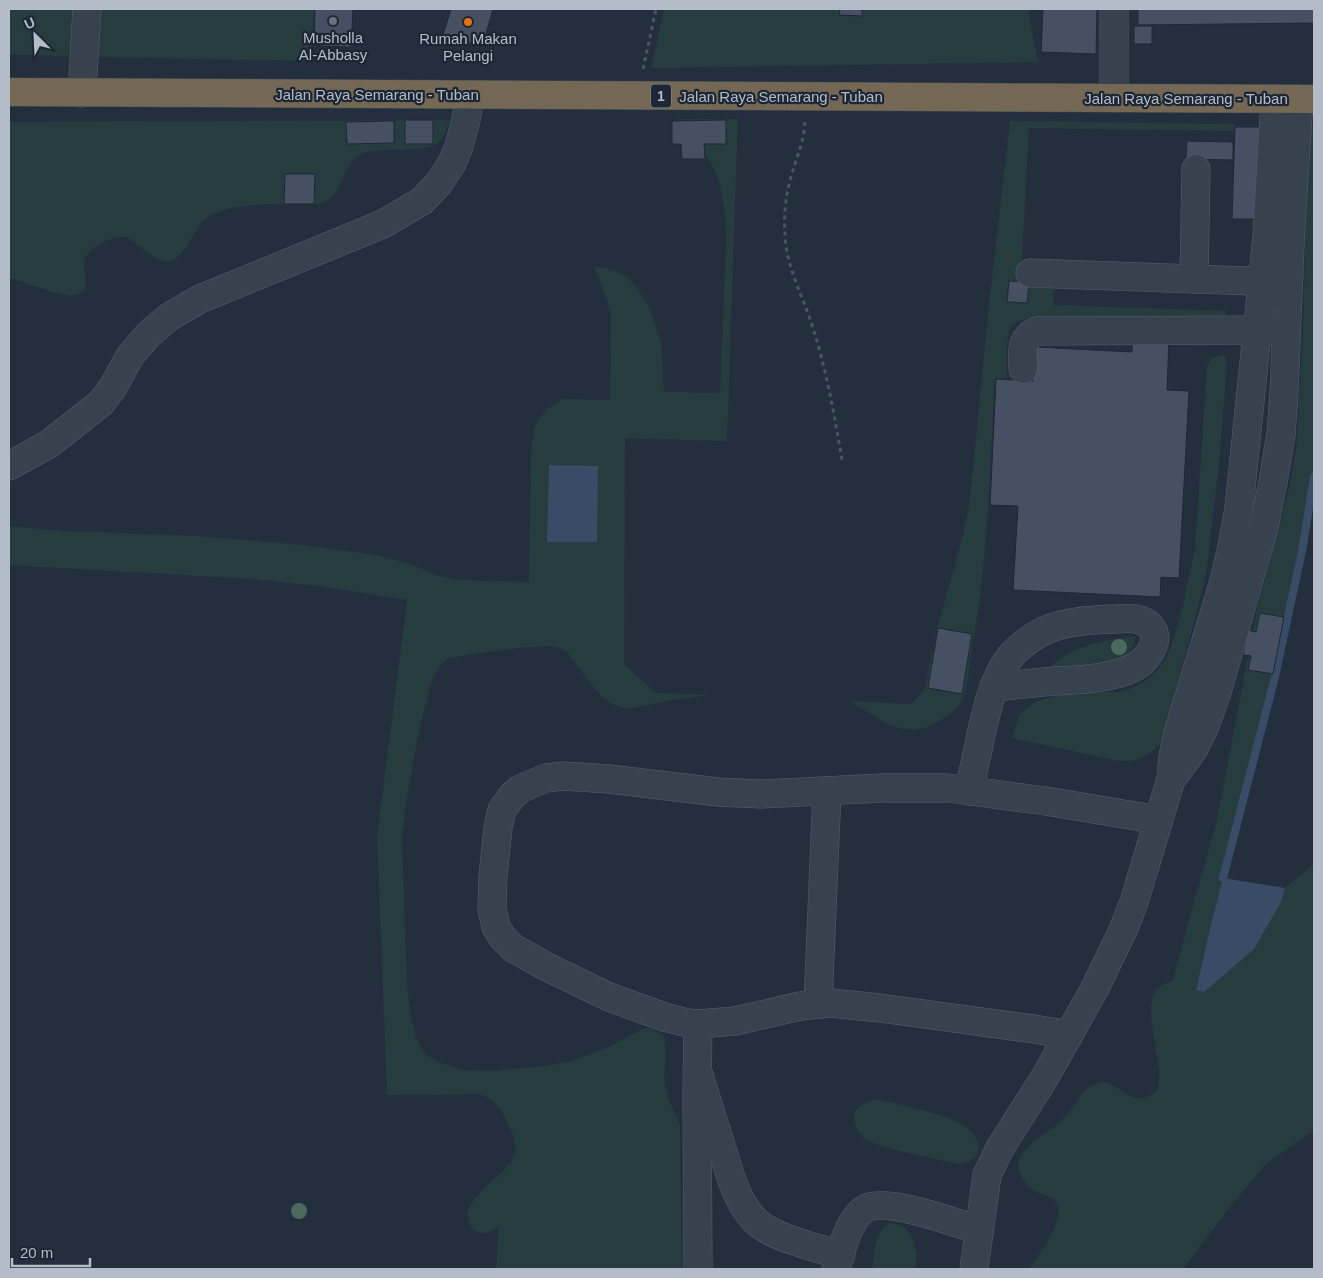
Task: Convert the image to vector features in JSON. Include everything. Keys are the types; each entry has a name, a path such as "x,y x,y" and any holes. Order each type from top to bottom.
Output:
{"highway":[{"name":"Jalan Raya Semarang - Tuban","path":"9,92 1296,99"}],"lane":[{"path":"82,93 88,9"},
{"path":"1114,9 1114,98"},
{"path":"9,466 49,444 101,403 113,387 130,356 149,334 169,318 200,300 383,224 422,200 439,183 452,163 466,120 470,95"},
{"path":"1171,779 1193,750 1205,726 1217,692 1264,527 1273,482 1284,392 1287,330 1267,236 1296,99"},
{"path":"1194,279 1196,169"},
{"path":"1030,273 1276,282"},
{"path":"974,1269 987,1175 1096,988 1134,902 1171,779 1178,733 1231,552 1239,508 1257,330 1276,282"},
{"path":"1023,369 1023,345 1026,338 1037,331 1287,330"},
{"path":"969,791 994,687 1010,658 1027,642 1046,630 1062,624 1089,620 1133,618 1142,620 1154,632 1153,648 1148,656 1128,671 1108,676 994,687"},
{"path":"1069,1035 880,1008 831,1003 800,1006 735,1021 698,1024 664,1017 609,997 513,948 496,927 492,909 494,866 502,810 512,796 520,789 546,778 562,776 609,779 718,792 761,794 892,788 948,788 1046,801 1159,820"},
{"path":"818,1004 827,791"},
{"path":"698,1024 698,1267"},
{"path":"697,1069 737,1193 749,1214 760,1225 838,1262 847,1234 855,1218 864,1209 877,1206 891,1206 921,1213 979,1230"}],"path":[{"path":"637,96 656,9"},
{"path":"808,97 802,141 785,205 784,234 792,274 810,321 831,397 842,460"}],"green space":[{"path":"9,9 314,9 311,61 9,54"},
{"path":"664,9 1028,9 1038,62 651,68"},
{"path":"677,119 738,119 727,441 625,438 624,664 656,693 710,695 671,700 634,708 623,708 612,704 601,696 568,653 560,648 551,646 517,648 449,658 442,663 431,684 418,736 402,835 407,984 411,1019 417,1040 427,1055 438,1062 462,1070 490,1071 545,1066 571,1061 609,1047 642,1029 648,1028 664,1037 666,1052 664,1078 666,1090 680,1126 682,1269 496,1269 499,1226 486,1233 476,1231 468,1220 468,1211 483,1189 507,1167 514,1155 513,1137 503,1114 494,1102 480,1094 387,1095 377,837 407,600 325,587 253,579 9,565 9,526 64,531 197,536 303,545 377,555 410,564 439,576 458,580 529,582 531,452 534,428 546,410 562,399 610,400 611,315 594,266 613,270 626,276 649,306 661,344 664,392 720,393 726,249 726,222 722,196 712,166"},
{"path":"450,120 442,139 434,145 425,148 369,151 361,154 349,165 338,189 326,201 317,204 242,206 215,214 204,220 180,255 170,261 154,257 127,237 109,239 92,249 85,259 86,280 84,290 81,293 75,295 61,294 9,278 9,122"},
{"path":"1010,121 1234,124 1234,131 1029,128 1021,278 1054,280 1053,305 1227,311 1224,320 1029,319 1014,323 1009,333 1008,341 1007,379 995,378 990,480 982,581 966,689 959,705 937,722 919,729 900,728 882,721 849,701 911,704 924,690 937,629 963,535 970,499 989,304"},
{"path":"1308,125 1314,125 1314,499 1305,551 1274,693 1225,878 1223,878 1196,989 1204,992 1281,902 1285,888 1314,864 1314,1130 1266,1164 1183,1269 1028,1269 1050,1237 1055,1227 1059,1209 1055,1201 1037,1192 1022,1178 1019,1163 1023,1153 1030,1145 1062,1120 1084,1092 1094,1084 1104,1082 1133,1097 1139,1098 1147,1097 1154,1093 1159,1081 1151,1013 1153,998 1159,987 1172,982 1217,820 1258,604 1288,493 1296,451 1303,330"},
{"path":"1225,356 1227,362 1220,456 1206,576 1161,743 1153,751 1141,758 1131,761 1118,761 1012,738 1019,715 1035,702 1061,694 1118,692 1130,689 1145,681 1158,669 1167,656 1183,606 1195,548 1207,366 1212,358"},
{"path":"1136,636 1130,651 1118,661 1069,668 1050,668 1058,660 1078,649 1114,639"},
{"path":"874,1100 930,1112 958,1122 966,1127 977,1140 979,1146 977,1155 973,1159 957,1164 896,1150 869,1141 859,1132 854,1122 854,1116 859,1107"},
{"path":"891,1223 899,1224 910,1233 915,1246 916,1269 872,1269 877,1241 881,1231 884,1226"}],"water":[{"path":"549,465 598,466 597,542 547,542"},
{"path":"1223,878 1285,888 1281,902 1254,949 1204,992 1196,990"}],"building":[{"name":"Musholla Al-Abbasy","path":"315,9 353,9 351,47 319,46 319,34 314,34"},
{"name":"Rumah Makan Pelangi","path":"451,9 493,9 482,47 443,35"},
{"path":"840,9 862,9 862,16 839,15"},
{"path":"1043,9 1097,9 1096,54 1041,52"},
{"path":"1138,9 1314,9 1314,23 1138,25"},
{"path":"1134,26 1152,26 1152,44 1134,44"},
{"path":"405,120 433,120 433,144 405,144"},
{"path":"726,120 726,144 704,144 705,159 682,159 681,144 672,144 672,121"},
{"path":"394,121 394,143 347,144 346,122"},
{"path":"1235,127 1261,127 1258,219 1232,219"},
{"path":"1187,141 1233,142 1233,160 1186,159"},
{"path":"285,174 315,174 314,204 284,204"},
{"path":"1009,281 1029,282 1027,303 1007,302"},
{"path":"1133,336 1169,338 1167,390 1189,391 1179,578 1161,577 1160,597 1013,590 1018,506 990,505 996,379 1033,381 1035,347 1132,352"},
{"path":"1260,613 1284,617 1273,674 1248,670 1251,656 1243,655 1248,630 1256,632"},
{"path":"938,628 972,634 962,694 928,688"}],"waterway":[{"path":"1223,878 1275,677 1302,551 1314,477"}],"place":[{"name":"Musholla Al-Abbasy","path":"333,21"},
{"name":"Rumah Makan Pelangi","path":"468,22"}]}
